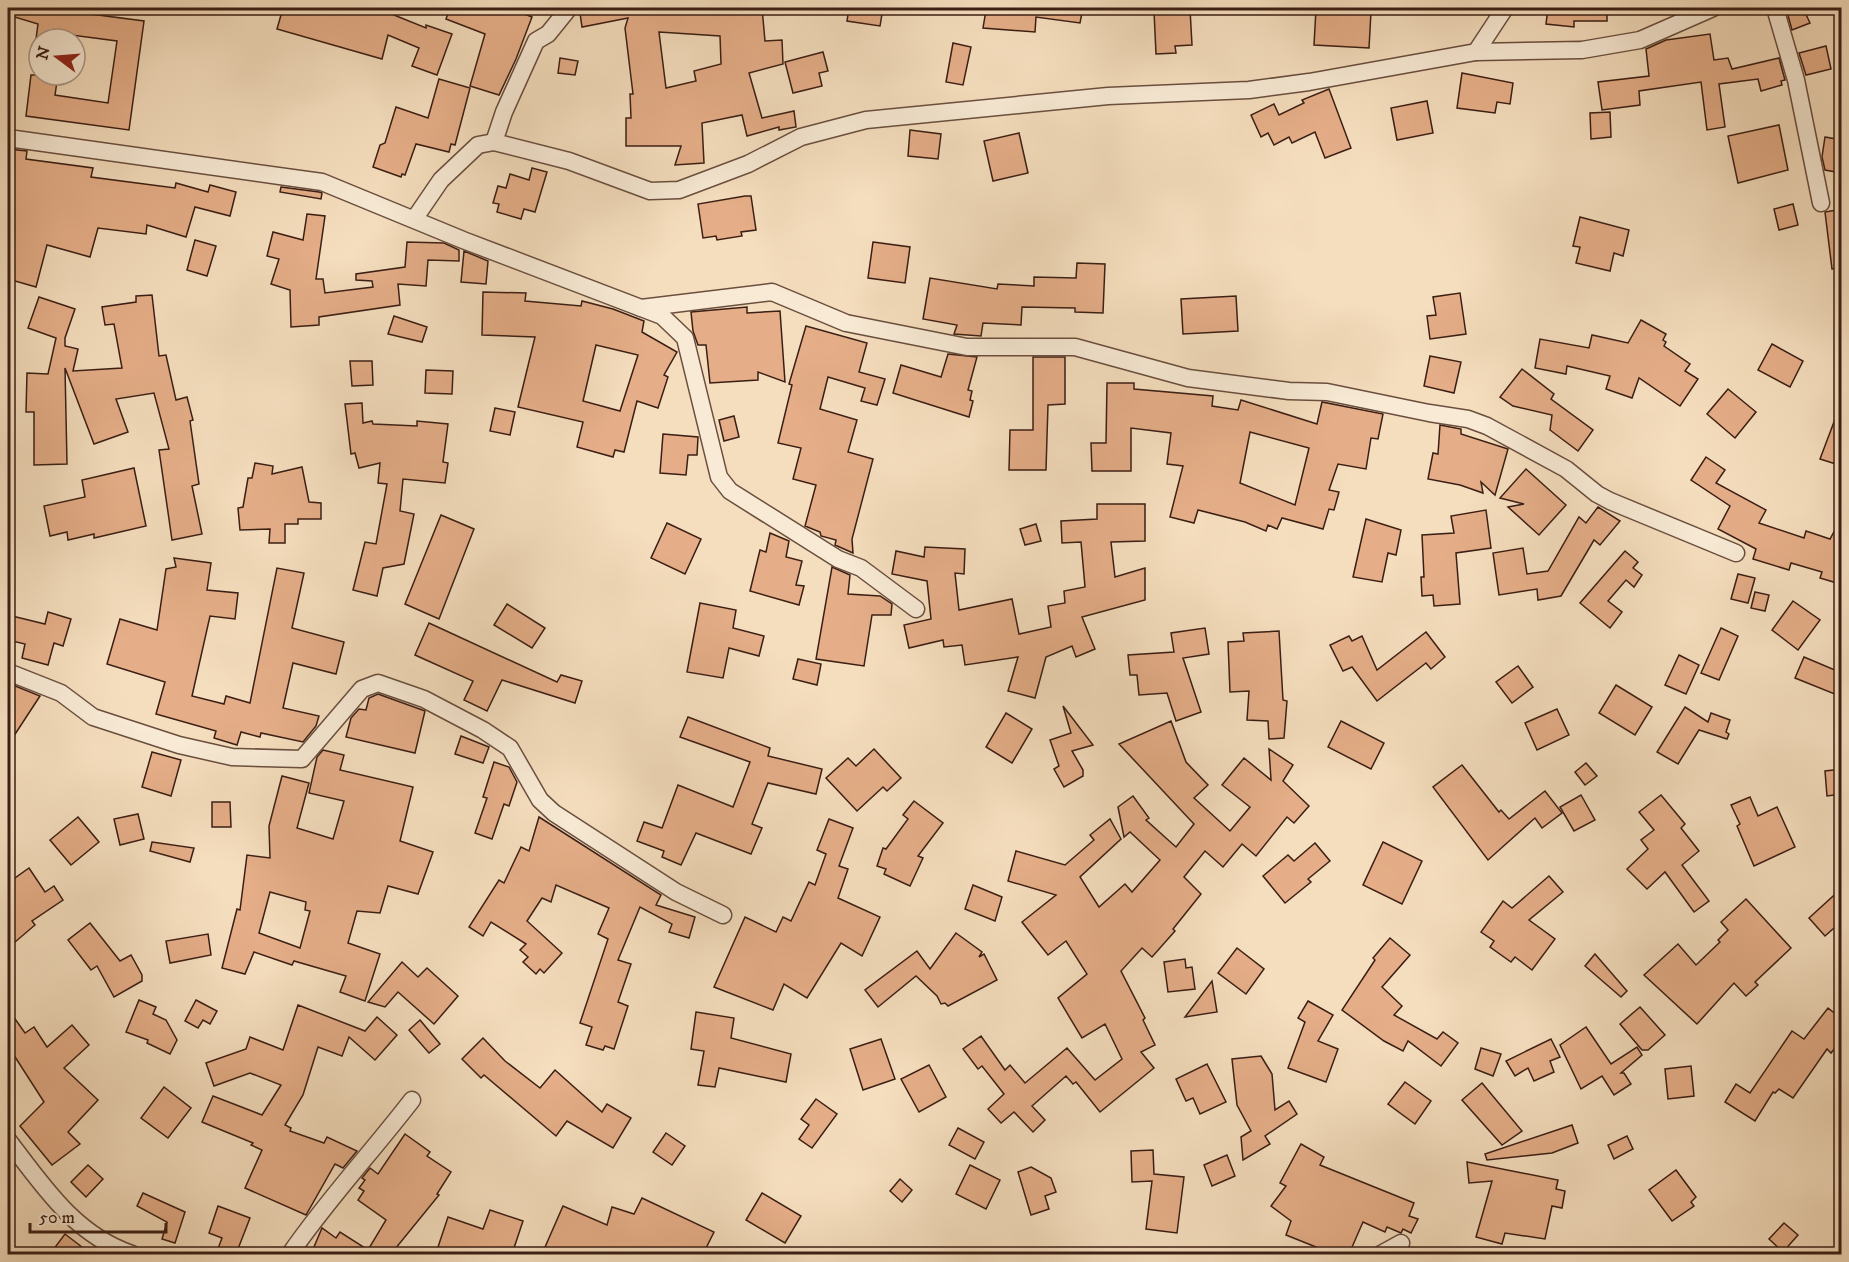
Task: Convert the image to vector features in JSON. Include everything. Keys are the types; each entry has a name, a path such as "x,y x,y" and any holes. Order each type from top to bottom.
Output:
{"street":[{"path":"494,142 504,112 536,41 548,34 569,8"},
{"path":"1476,52 1504,8"},
{"path":"415,218 441,180 478,146 494,142 569,160 650,191 679,190 748,164 801,137 866,120 1108,96 1249,90 1309,82 1476,52 1582,50 1640,40 1713,8"},
{"path":"1775,8 1796,80 1821,203"},
{"path":"8,138 313,180 662,316 685,338 718,477 730,491 838,559 861,568 916,609"},
{"path":"641,308 772,292 846,323 967,347 1075,347 1188,378 1289,391 1327,392 1468,418 1566,469 1610,501 1736,553"},
{"path":"8,672 61,693 93,717 133,731 232,757 282,760 302,759 362,689 378,683 423,699 510,748 540,800 554,813 676,892 723,915"},
{"path":"290,1254 319,1212 369,1156 412,1100"},
{"path":"8,1140 75,1223 116,1249 132,1254"},
{"path":"1381,1254 1401,1243"}],"building":[{"path":"8,8 44,8 144,21 129,130 26,116 30,87 56,87 55,95 108,103 117,41 87,37 87,27 38,27 38,24 8,15"},
{"path":"283,8 396,8 394,15 426,28 426,25 452,34 437,75 412,66 419,48 388,35 382,59 277,29"},
{"path":"450,8 524,8 522,13 532,17 499,95 470,86 485,34 446,19"},
{"path":"604,8 654,8 654,10 695,13 696,8 762,8 765,41 782,40 783,64 749,73 762,118 794,111 796,127 779,130 779,127 747,136 742,115 702,123 704,163 675,165 681,146 626,146 626,118 631,118 630,94 633,94 625,28 628,18 582,27 580,13","holes":["659,32 720,36 721,64 694,71 696,81 666,88"]},
{"path":"849,8 883,8 880,26 847,21"},
{"path":"1020,8 1083,8 1080,23 1036,17 1035,32 983,28 986,10 1019,14"},
{"path":"1548,8 1607,8 1607,21 1574,21 1574,27 1546,24"},
{"path":"1786,8 1803,8 1810,23 1792,30"},
{"path":"1190,9 1192,45 1175,46 1176,53 1156,54 1154,11"},
{"path":"1316,9 1371,12 1369,48 1314,45"},
{"path":"1710,34 1714,60 1728,58 1732,69 1779,58 1785,80 1781,81 1782,85 1761,91 1758,79 1719,84 1725,127 1707,130 1701,82 1639,91 1640,105 1602,110 1598,82 1649,76 1646,49 1666,40"},
{"path":"953,43 971,47 963,85 946,82"},
{"path":"1826,46 1831,69 1806,75 1799,53"},
{"path":"823,52 828,71 819,73 822,86 793,93 785,62"},
{"path":"560,58 578,61 575,75 558,73"},
{"path":"1462,73 1513,83 1510,104 1497,102 1495,113 1457,108"},
{"path":"439,79 470,88 455,145 451,144 449,152 416,144 405,175 402,174 401,177 373,167 380,145 385,143 396,107 428,118"},
{"path":"1329,89 1351,148 1325,158 1315,132 1292,143 1289,137 1274,145 1268,133 1261,137 1251,115 1274,104 1279,115 1304,103 1302,100"},
{"path":"1427,101 1433,133 1397,140 1391,108"},
{"path":"1610,112 1611,137 1591,139 1590,113"},
{"path":"1779,125 1788,170 1738,183 1728,136"},
{"path":"910,130 941,134 938,159 908,156"},
{"path":"1019,133 1028,173 993,181 984,141"},
{"path":"1825,137 1842,140 1842,173 1825,170 1822,157"},
{"path":"8,149 27,151 26,159 93,168 91,177 175,188 176,183 208,192 210,185 236,192 230,216 195,207 186,237 147,225 146,234 98,228 90,257 47,245 36,287 8,279"},
{"path":"532,168 547,172 535,212 524,209 521,219 497,212 499,204 493,203 498,186 506,188 510,174 529,180"},
{"path":"281,187 319,192 322,193 321,199 280,192"},
{"path":"751,196 756,230 741,232 742,236 717,240 716,236 703,238 698,204"},
{"path":"1793,204 1798,225 1779,230 1774,209"},
{"path":"1842,209 1842,268 1832,269 1825,212"},
{"path":"307,214 325,216 316,279 323,279 325,293 373,287 372,281 356,280 356,274 405,267 407,242 444,243 459,250 459,261 428,260 426,286 398,284 400,305 319,317 319,325 291,327 290,290 271,284 279,259 267,256 273,232 303,240"},
{"path":"1580,217 1629,230 1623,256 1614,253 1610,271 1576,263 1580,247 1573,246"},
{"path":"195,240 216,246 207,276 187,270"},
{"path":"873,242 910,247 905,283 868,278"},
{"path":"464,251 488,261 486,284 461,282"},
{"path":"1077,263 1105,264 1103,313 1075,312 1075,308 1022,307 1021,325 983,323 981,336 954,334 957,325 923,319 930,278 997,289 998,284 1034,286 1034,277 1076,278"},
{"path":"483,292 526,293 525,301 581,306 582,301 613,309 644,321 642,332 677,352 664,375 668,377 658,408 637,401 624,452 615,450 613,457 577,447 583,422 518,407 535,337 482,335","holes":["596,345 638,355 620,411 583,401"]},
{"path":"1460,293 1466,334 1430,339 1427,316 1436,315 1433,297"},
{"path":"152,295 159,356 166,355 176,400 187,397 193,420 190,421 199,484 192,486 202,534 172,540 159,450 169,449 154,393 116,399 128,432 94,444 65,368 67,464 34,465 34,412 26,412 27,373 48,374 56,338 28,328 39,297 75,309 65,338 65,346 78,349 73,371 122,368 114,324 105,325 102,307 136,302 136,296"},
{"path":"1236,296 1238,331 1183,334 1181,299"},
{"path":"747,307 747,313 780,311 785,382 758,372 758,380 710,383 706,345 698,345 693,331 691,312"},
{"path":"394,316 427,327 422,342 388,334"},
{"path":"1641,320 1666,334 1663,340 1666,342 1664,346 1690,364 1685,371 1698,379 1680,406 1639,378 1632,398 1606,389 1610,376 1567,366 1566,374 1535,368 1540,339 1589,348 1592,335 1628,343"},
{"path":"806,326 867,343 859,372 885,379 877,405 861,401 865,388 828,377 820,409 857,420 848,452 873,459 852,539 853,553 835,545 836,540 821,536 820,532 805,526 816,485 793,479 801,448 778,443 792,385 789,384"},
{"path":"1772,344 1803,361 1790,387 1758,370"},
{"path":"948,354 977,357 968,390 972,391 970,400 973,401 969,417 893,393 901,365 941,377"},
{"path":"1430,356 1461,362 1454,393 1424,386"},
{"path":"1033,357 1065,357 1065,404 1048,405 1046,470 1009,470 1010,430 1033,430"},
{"path":"350,361 372,361 373,385 352,386"},
{"path":"1522,369 1554,394 1551,399 1593,430 1578,451 1550,430 1552,415 1513,406 1500,397"},
{"path":"426,370 453,371 452,394 425,393"},
{"path":"1107,383 1134,383 1134,389 1213,396 1212,406 1238,410 1241,400 1317,424 1322,402 1383,414 1378,439 1371,438 1366,469 1338,464 1329,490 1339,492 1334,510 1329,509 1323,529 1282,518 1277,529 1268,525 1266,531 1245,522 1198,510 1194,523 1170,517 1183,466 1167,464 1171,433 1131,428 1131,471 1092,471 1091,443 1106,443","holes":["1250,432 1309,448 1295,505 1240,483"]},
{"path":"1728,389 1756,412 1735,438 1707,414"},
{"path":"362,403 363,423 372,421 373,424 417,426 417,421 448,424 443,462 448,463 445,483 403,479 400,511 414,514 404,564 383,568 377,596 353,590 365,542 376,544 387,484 378,483 380,463 359,468 355,453 351,454 345,404"},
{"path":"1840,406 1842,406 1842,466 1820,459"},
{"path":"495,408 515,412 510,435 490,431"},
{"path":"734,416 739,437 724,441 719,420"},
{"path":"1440,425 1461,429 1461,434 1508,449 1495,495 1481,482 1483,493 1460,485 1428,479 1433,453 1438,454"},
{"path":"663,434 698,437 697,455 688,455 686,475 660,473"},
{"path":"1706,457 1725,470 1716,483 1766,510 1759,523 1804,538 1806,531 1830,539 1842,517 1842,568 1837,583 1820,578 1822,572 1791,563 1789,570 1753,559 1756,549 1718,529 1730,506 1691,480"},
{"path":"255,463 273,466 272,474 302,467 309,502 321,503 321,519 298,519 298,524 285,524 285,543 269,543 270,529 240,530 238,508 243,507 248,478 252,478"},
{"path":"134,468 146,526 94,538 94,534 68,540 67,532 50,536 44,506 85,497 82,480"},
{"path":"1526,469 1566,505 1539,535 1508,507 1524,504 1500,498"},
{"path":"1097,504 1145,504 1145,541 1111,542 1115,577 1145,568 1145,600 1082,617 1095,649 1076,657 1072,646 1046,657 1035,698 1008,691 1018,657 965,665 962,645 944,647 943,640 909,648 904,625 931,619 927,581 892,574 896,551 924,557 925,547 965,549 964,574 955,573 959,610 1012,599 1019,634 1051,627 1048,606 1065,603 1064,591 1085,587 1081,542 1062,543 1061,521 1097,519"},
{"path":"1598,507 1620,521 1600,545 1594,540 1561,596 1538,600 1537,589 1499,595 1493,553 1523,548 1527,574 1548,571 1579,517 1586,523"},
{"path":"1486,510 1491,548 1456,553 1460,604 1434,606 1433,595 1422,596 1421,577 1424,577 1422,535 1454,533 1451,516"},
{"path":"441,515 474,529 439,619 405,604"},
{"path":"1366,519 1401,530 1396,555 1388,553 1382,582 1353,577"},
{"path":"667,523 701,539 685,574 651,558"},
{"path":"1036,524 1041,541 1025,545 1020,529"},
{"path":"770,533 789,541 786,557 802,561 796,585 804,586 799,605 750,591 760,550 766,552"},
{"path":"1625,551 1638,562 1633,568 1642,575 1634,587 1626,580 1608,601 1622,612 1610,628 1580,603"},
{"path":"174,558 211,563 207,590 238,593 235,619 210,616 192,696 224,704 226,696 250,703 277,568 304,573 292,628 344,642 336,674 293,663 283,708 319,716 316,726 303,742 261,733 260,737 241,732 237,745 214,738 216,731 156,714 165,682 107,664 120,619 157,630 166,569 176,567"},
{"path":"832,567 850,575 848,594 880,596 892,604 891,615 872,615 864,666 816,659"},
{"path":"1738,574 1755,578 1748,603 1731,599"},
{"path":"1755,592 1769,595 1765,611 1751,608"},
{"path":"1793,601 1820,620 1798,650 1772,630"},
{"path":"700,603 736,610 733,628 764,636 759,656 729,648 723,678 687,672"},
{"path":"507,604 545,628 532,648 494,625"},
{"path":"48,612 71,619 63,646 54,643 48,665 22,658 25,644 8,640 8,615 45,624"},
{"path":"429,623 557,682 561,675 582,681 575,703 502,680 487,711 464,700 473,681 415,655"},
{"path":"1205,628 1209,654 1183,658 1201,712 1176,721 1167,693 1139,695 1137,675 1130,675 1128,655 1174,652 1171,633"},
{"path":"1721,628 1738,636 1719,680 1701,673"},
{"path":"1279,631 1283,700 1287,701 1284,738 1269,739 1268,721 1247,720 1249,691 1230,692 1228,642 1244,641 1243,633"},
{"path":"1426,632 1445,657 1431,669 1426,663 1377,701 1352,667 1343,671 1330,645 1349,636 1352,641 1362,636 1377,670"},
{"path":"1679,655 1699,665 1686,694 1665,685"},
{"path":"1804,657 1842,673 1842,697 1795,678"},
{"path":"798,659 821,664 817,685 793,679"},
{"path":"1518,666 1533,687 1512,703 1496,682"},
{"path":"8,683 40,696 8,745"},
{"path":"1616,685 1652,707 1635,735 1599,713"},
{"path":"378,694 425,711 415,753 346,737 351,718 359,709 366,710 369,698"},
{"path":"1063,706 1093,745 1072,751 1083,770 1083,776 1064,787 1054,769 1059,766 1050,740 1071,733"},
{"path":"1685,707 1708,722 1711,713 1730,720 1726,732 1729,734 1727,739 1699,730 1678,764 1657,752"},
{"path":"1557,709 1569,735 1537,750 1525,723"},
{"path":"1006,713 1032,729 1012,763 986,747"},
{"path":"688,717 770,748 768,756 822,769 816,794 768,783 752,824 762,828 751,854 696,833 681,865 662,857 664,851 637,841 644,822 662,828 678,785 733,807 750,762 680,737"},
{"path":"1171,721 1186,762 1208,785 1194,798 1230,831 1250,807 1222,785 1244,758 1271,780 1269,749 1293,765 1283,781 1309,806 1294,823 1287,817 1256,856 1242,844 1223,867 1205,851 1184,877 1201,894 1173,929 1175,931 1152,957 1142,948 1121,971 1145,1018 1143,1020 1155,1045 1141,1052 1154,1068 1100,1112 1076,1082 1073,1084 1066,1076 1032,1106 1045,1120 1033,1132 1014,1112 1001,1123 988,1109 1004,1094 982,1066 978,1069 963,1049 981,1036 1005,1070 1010,1065 1025,1083 1067,1048 1095,1080 1122,1059 1105,1024 1082,1038 1058,998 1087,974 1066,941 1048,955 1022,922 1056,895 1008,881 1016,851 1065,865 1094,840 1090,835 1110,819 1121,839 1080,877 1099,907 1125,884 1132,892 1160,860 1130,832 1124,837 1118,807 1133,796 1149,818 1146,820 1176,847 1194,824 1119,744"},
{"path":"1341,721 1384,743 1371,769 1328,747"},
{"path":"461,736 489,747 483,763 455,754"},
{"path":"874,749 901,778 887,791 883,787 857,811 826,778 848,758 856,766"},
{"path":"323,750 344,755 340,770 413,787 400,841 433,852 418,894 388,886 380,913 357,911 348,943 380,954 365,1001 340,992 346,976 294,961 292,965 254,952 245,974 222,968 237,909 240,910 247,855 270,858 269,826 282,776 309,783 297,828 333,839 344,801 309,793 317,757","holes":["270,892 306,902 305,910 310,911 300,948 259,933"]},
{"path":"152,752 181,760 171,796 142,787"},
{"path":"494,762 509,767 517,782 509,806 504,804 492,839 475,833 487,798 483,797"},
{"path":"1586,763 1597,776 1585,785 1575,772"},
{"path":"1462,765 1499,812 1501,810 1509,819 1545,791 1562,813 1542,828 1535,818 1488,860 1433,787"},
{"path":"1842,769 1842,794 1827,796 1825,771"},
{"path":"1581,795 1595,820 1574,831 1560,807"},
{"path":"1661,795 1685,824 1681,828 1699,851 1682,865 1709,901 1694,912 1665,872 1647,889 1627,869 1648,849 1641,840 1654,830 1639,812"},
{"path":"1750,797 1758,816 1777,807 1795,847 1754,866 1731,805"},
{"path":"914,801 943,823 918,856 923,858 910,886 884,874 886,869 877,866 883,848 886,849 908,819 903,815"},
{"path":"212,802 230,802 231,827 212,827"},
{"path":"138,814 144,839 120,845 114,819"},
{"path":"78,817 99,842 71,865 50,840"},
{"path":"539,817 661,895 656,905 695,917 689,938 669,932 672,924 640,907 618,960 631,964 618,1002 628,1006 614,1049 605,1046 603,1050 586,1045 592,1027 580,1023 608,939 598,934 609,908 556,885 551,902 542,898 527,921 562,953 544,973 540,969 536,974 523,962 528,957 520,950 526,944 491,922 483,936 469,927 499,880 504,883 521,847 529,851"},
{"path":"829,819 853,828 839,866 848,869 838,898 880,917 862,956 841,943 807,998 784,984 773,1010 714,987 745,917 776,932 783,917 791,921 809,882 815,885 826,854 817,850"},
{"path":"152,842 194,848 190,862 150,851"},
{"path":"1383,842 1422,861 1402,904 1363,885"},
{"path":"1315,843 1330,861 1308,879 1311,882 1285,903 1263,876 1288,855 1294,861"},
{"path":"29,868 45,892 54,886 63,900 32,921 35,925 8,948 8,883"},
{"path":"1549,876 1563,892 1529,920 1555,939 1532,970 1515,957 1511,962 1490,947 1494,941 1481,932 1503,901 1512,908"},
{"path":"973,885 1002,897 995,921 965,909"},
{"path":"1842,888 1842,921 1825,936 1809,918"},
{"path":"1746,899 1791,948 1755,982 1758,985 1746,996 1734,983 1697,1024 1644,975 1678,944 1696,965 1720,942 1718,940 1728,930 1721,922"},
{"path":"90,923 120,961 131,955 142,975 142,981 114,997 97,966 91,970 68,940"},
{"path":"956,933 982,952 979,957 984,954 997,980 948,1006 945,1003 941,1004 937,996 916,976 878,1007 865,990 917,951 930,969"},
{"path":"208,934 211,955 170,963 166,941"},
{"path":"1390,938 1410,955 1382,987 1402,1006 1394,1015 1437,1039 1443,1032 1458,1043 1441,1066 1408,1041 1403,1051 1384,1041 1342,1010 1375,960 1373,958"},
{"path":"1237,948 1264,969 1246,994 1218,973"},
{"path":"1595,954 1627,991 1621,997 1585,966"},
{"path":"1185,959 1186,968 1192,967 1195,989 1168,992 1164,962"},
{"path":"402,962 418,977 427,968 458,996 434,1024 398,992 385,1007 368,1002"},
{"path":"1212,981 1217,1012 1185,1017"},
{"path":"139,1000 156,1007 153,1014 166,1020 177,1040 170,1054 147,1043 148,1040 126,1032"},
{"path":"196,1000 217,1011 210,1024 203,1020 198,1028 185,1021"},
{"path":"1308,1001 1333,1015 1318,1041 1338,1049 1326,1082 1288,1068 1305,1022 1298,1018"},
{"path":"298,1005 365,1031 377,1017 397,1035 375,1060 349,1037 342,1056 318,1047 303,1095 285,1125 291,1128 290,1131 324,1143 327,1137 357,1151 343,1168 335,1164 306,1215 245,1188 262,1150 251,1145 253,1143 202,1122 213,1096 262,1115 281,1085 250,1073 214,1086 206,1063 246,1049 250,1037 283,1050"},
{"path":"1640,1007 1665,1035 1648,1050 1642,1050 1620,1024"},
{"path":"1828,1008 1842,1019 1842,1039 1831,1053 1827,1049 1793,1098 1779,1089 1773,1092 1755,1121 1725,1102 1736,1084 1750,1093 1792,1031 1804,1039"},
{"path":"8,1009 25,1033 34,1027 47,1047 72,1025 89,1045 64,1068 98,1100 68,1132 80,1144 52,1165 20,1126 44,1102 8,1046"},
{"path":"696,1012 734,1018 731,1038 791,1054 786,1082 719,1068 715,1087 698,1085 704,1051 691,1049"},
{"path":"420,1020 440,1044 429,1053 409,1030"},
{"path":"1586,1027 1611,1064 1637,1047 1642,1055 1621,1073 1624,1073 1631,1084 1614,1095 1602,1076 1581,1089 1560,1045"},
{"path":"483,1038 505,1061 540,1088 555,1070 602,1112 607,1104 631,1118 613,1148 567,1121 556,1136 484,1075 481,1078 462,1059"},
{"path":"881,1039 895,1079 863,1090 850,1049"},
{"path":"1551,1039 1560,1057 1550,1061 1554,1072 1534,1081 1528,1068 1515,1076 1506,1061"},
{"path":"1481,1048 1501,1054 1493,1076 1475,1069"},
{"path":"1261,1056 1272,1074 1275,1110 1289,1101 1297,1114 1265,1136 1270,1144 1243,1160 1241,1137 1251,1131 1237,1105 1232,1059"},
{"path":"1207,1064 1226,1102 1200,1114 1193,1098 1186,1101 1176,1079"},
{"path":"929,1065 946,1097 919,1112 901,1079"},
{"path":"1691,1066 1694,1096 1668,1099 1665,1069"},
{"path":"1405,1082 1431,1101 1415,1124 1388,1104"},
{"path":"1482,1083 1522,1131 1502,1145 1462,1100"},
{"path":"164,1087 191,1108 168,1138 141,1118"},
{"path":"816,1099 837,1114 812,1148 799,1139 809,1125 801,1119"},
{"path":"1572,1125 1578,1143 1552,1153 1487,1160 1485,1154"},
{"path":"958,1128 984,1142 975,1159 949,1145"},
{"path":"666,1133 685,1146 672,1165 653,1152"},
{"path":"405,1134 430,1152 427,1156 451,1172 437,1194 439,1195 391,1254 311,1254 322,1228 336,1238 340,1232 368,1250 386,1220 358,1200 364,1191 359,1188 365,1180 362,1178 370,1168 378,1174"},
{"path":"1627,1136 1633,1149 1614,1159 1608,1145"},
{"path":"1301,1144 1324,1157 1320,1165 1414,1203 1409,1216 1418,1219 1411,1233 1403,1229 1401,1233 1387,1227 1385,1232 1363,1222 1349,1254 1314,1254 1316,1247 1286,1235 1291,1221 1271,1206 1286,1186 1280,1183"},
{"path":"1153,1150 1154,1174 1184,1177 1177,1233 1146,1229 1152,1181 1132,1182 1131,1151"},
{"path":"1227,1155 1235,1176 1212,1186 1204,1165"},
{"path":"1467,1162 1558,1180 1556,1189 1565,1191 1562,1208 1552,1206 1545,1239 1505,1233 1502,1244 1476,1237 1492,1181 1469,1183"},
{"path":"88,1165 103,1179 86,1197 71,1182"},
{"path":"970,1165 1000,1180 986,1209 956,1194"},
{"path":"1031,1167 1051,1178 1056,1192 1045,1196 1049,1209 1031,1215 1018,1172"},
{"path":"1676,1170 1696,1197 1691,1202 1694,1206 1672,1221 1649,1190"},
{"path":"900,1179 912,1190 902,1202 890,1191"},
{"path":"143,1193 185,1212 175,1243 162,1239 167,1222 137,1206"},
{"path":"762,1193 801,1216 785,1243 746,1220"},
{"path":"642,1198 714,1232 703,1254 542,1254 563,1206 607,1225 612,1207 634,1214"},
{"path":"218,1206 250,1218 236,1254 216,1254 222,1238 209,1233"},
{"path":"490,1210 523,1221 512,1254 459,1254 438,1247 448,1217 483,1229"},
{"path":"1784,1223 1798,1235 1783,1252 1769,1239"},
{"path":"65,1234 91,1254 50,1254"}]}
